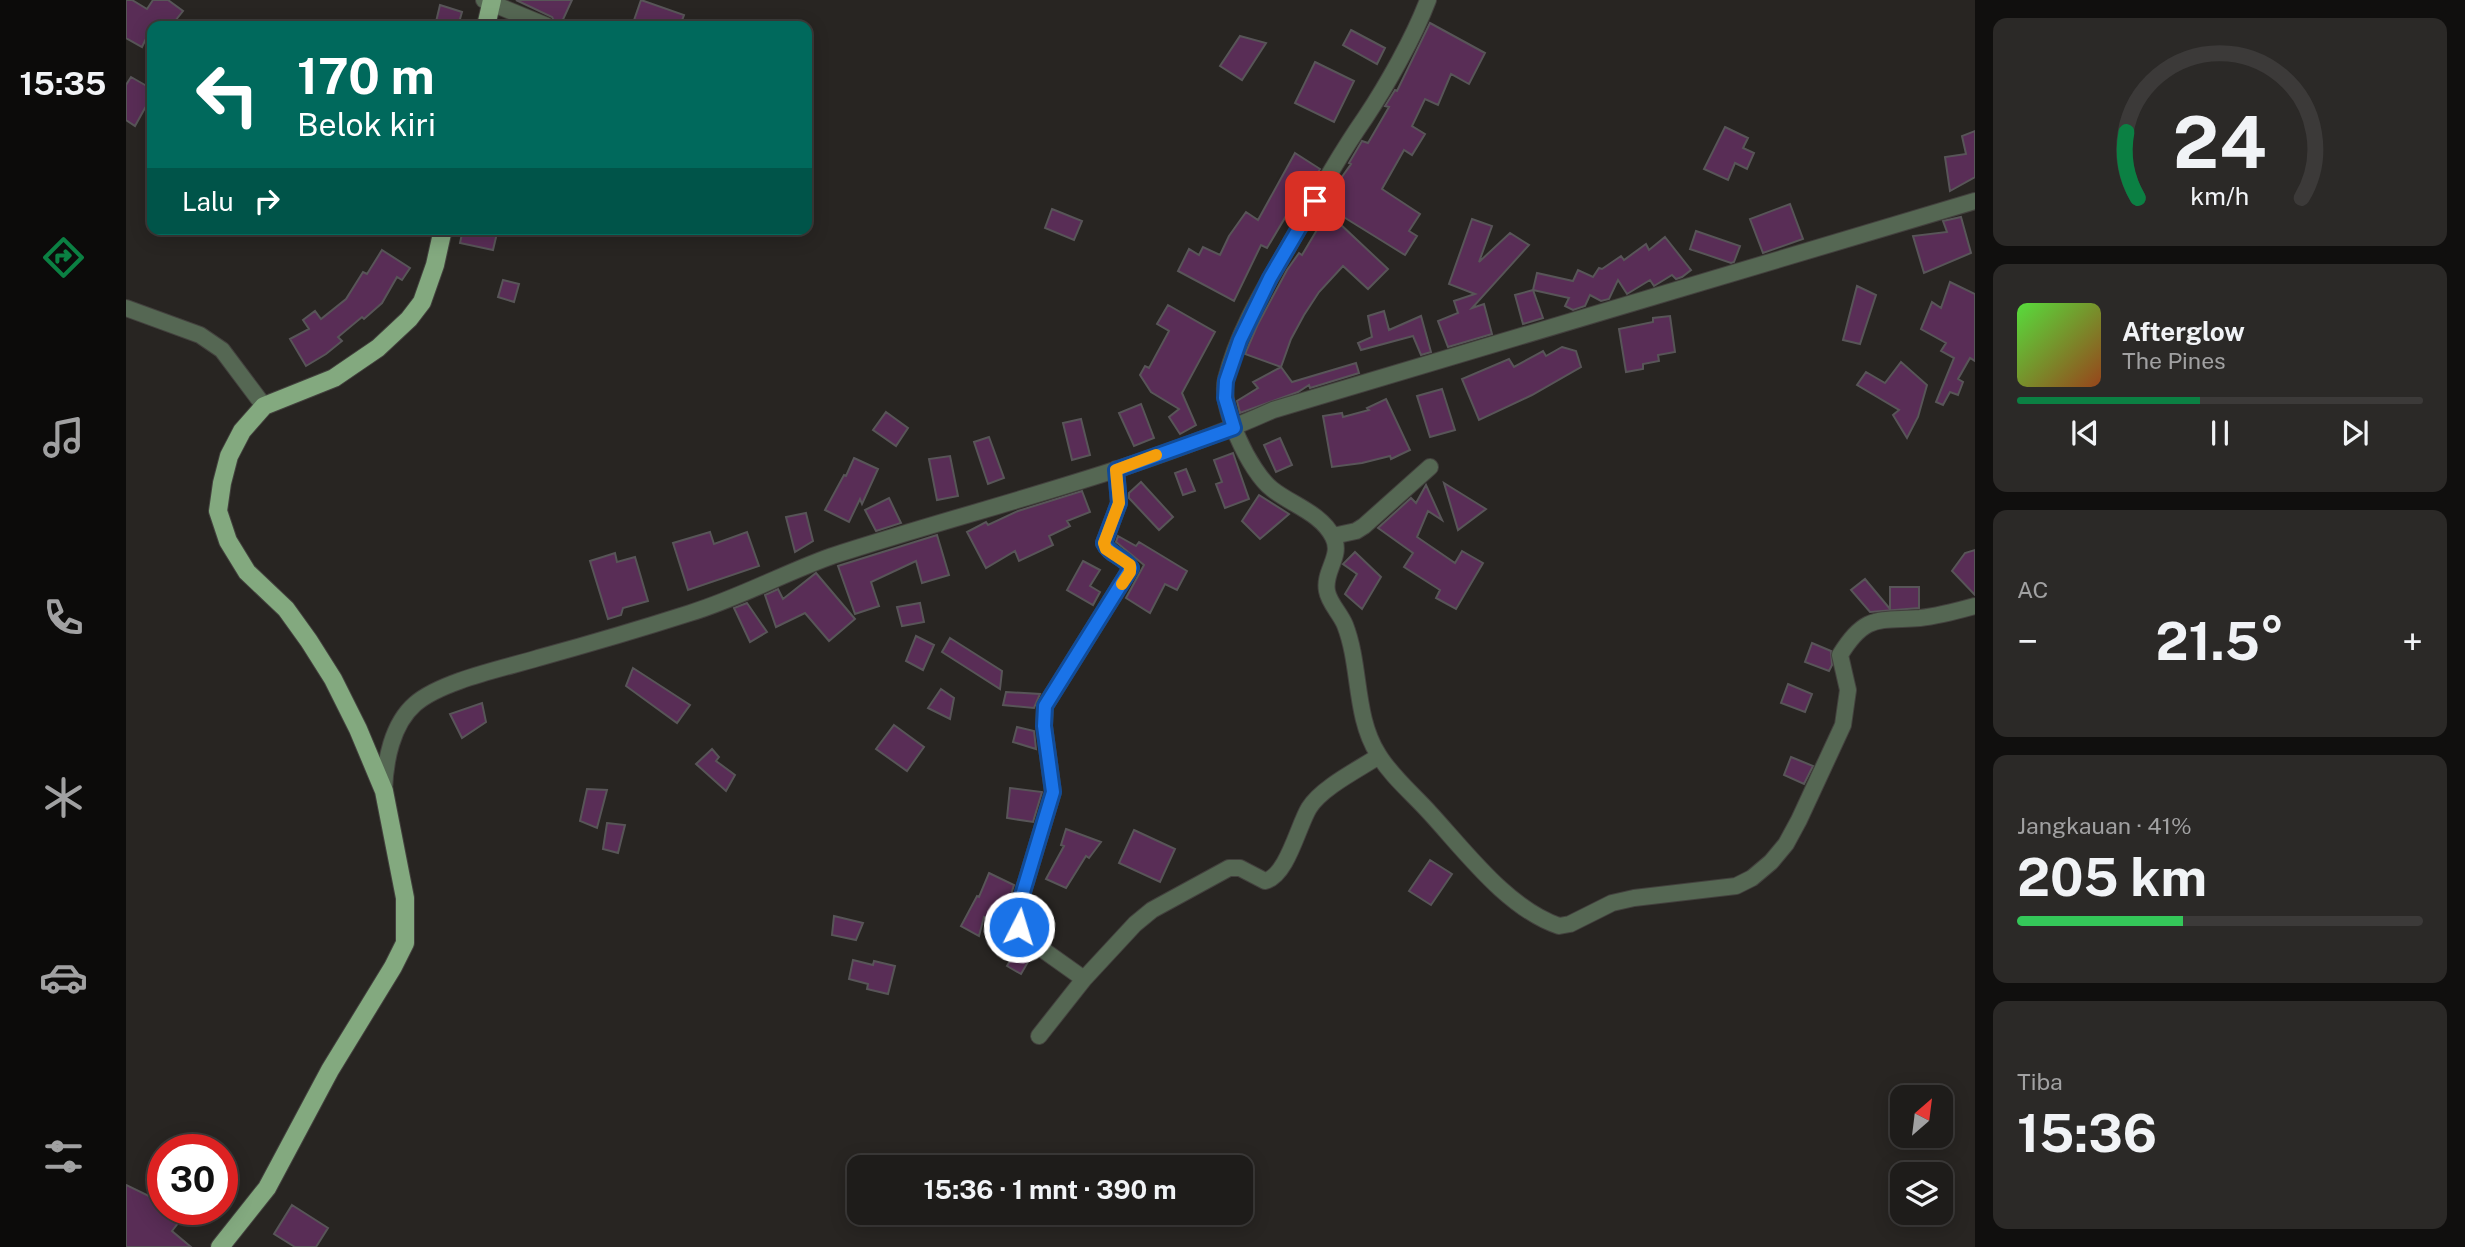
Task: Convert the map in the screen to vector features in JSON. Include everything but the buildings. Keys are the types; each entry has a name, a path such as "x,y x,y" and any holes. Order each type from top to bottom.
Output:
{"main road":[{"path":"487,21 489,1"},
{"path":"220,1247 267,1188 330,1070 405,943 405,898 384,791 333,679 286,609 238,561 218,511 222,483 229,456 242,432 264,406 334,378 378,348 410,319 422,302 442,235"}],"street":[{"path":"1428,0 1376,101 1253,311 1226,381 1225,398 1234,428 1263,481 1321,521 1333,536 1337,546 1327,579 1327,592 1344,622 1354,656 1364,717 1379,756 1502,890 1552,924 1563,926 1612,903 1633,898 1736,886 1752,878 1771,862 1786,844 1800,820 1843,725 1848,690 1840,655 1853,636 1875,621 1938,615 1975,606"},
{"path":"489,1 535,21"},
{"path":"384,791 384,772 396,731 404,716 416,703 432,693 498,668 694,612 831,557 1116,470 1234,428 1286,406 1975,201"},
{"path":"126,308 200,335 222,350 264,406"},
{"path":"1333,536 1356,531 1364,526 1430,467"},
{"path":"1084,979 1025,937 1019,927 1017,912 1053,792 1044,726 1045,706 1131,568 1128,563 1106,549 1104,543 1119,503 1116,470"},
{"path":"1039,1036 1084,979 1135,924 1152,911 1236,867 1260,880 1269,881 1275,877 1316,797 1379,756"}],"slow traffic":[{"path":"1122,584 1130,572 1130,565 1104,546 1119,503 1116,470 1156,455"}],"route":[{"path":"1019,927 1017,912 1053,792 1044,726 1045,706 1131,568 1104,546 1119,503 1116,470 1234,428 1225,398 1226,381 1240,340 1270,278 1315,201"}]}
